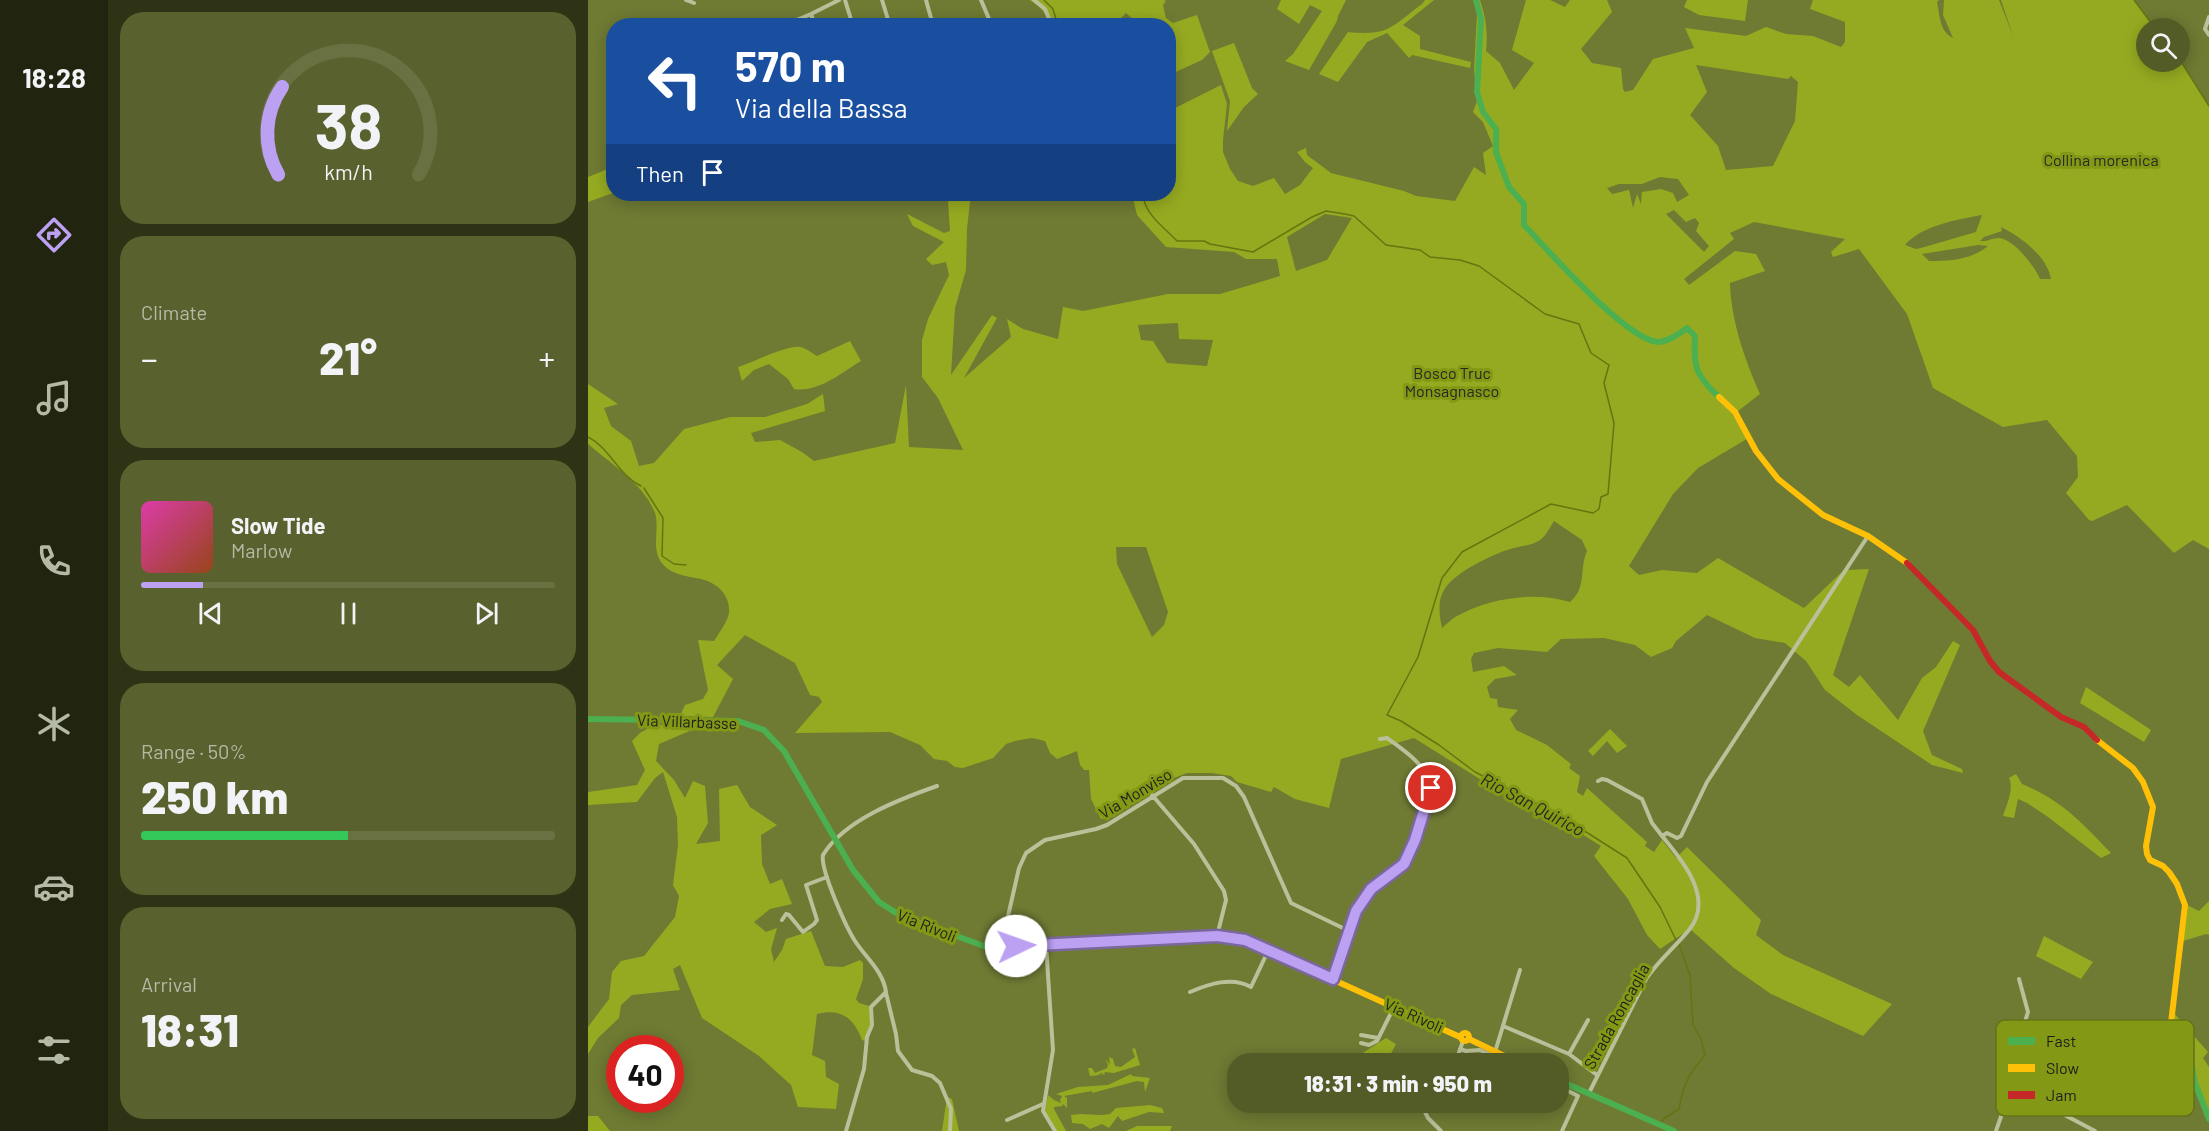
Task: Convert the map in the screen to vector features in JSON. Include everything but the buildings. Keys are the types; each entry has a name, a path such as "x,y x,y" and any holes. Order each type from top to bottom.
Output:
{"street":[{"path":"686,0 694,3"},
{"path":"801,18 828,2 839,0"},
{"path":"845,0 851,18"},
{"path":"882,0 888,18"},
{"path":"926,0 931,18"},
{"path":"981,0 989,18"},
{"path":"1034,0 1050,18"},
{"path":"1476,0 1481,19 1477,92 1483,112 1496,129 1496,152 1509,188 1524,204 1524,225 1628,327 1640,335 1657,342 1671,338 1687,328 1695,336 1694,356 1698,373 1705,384 1735,411 1766,466 1778,479 1823,515 1868,536 1912,567 1973,630 1990,661 2000,672 2061,717 2084,727 2102,745 2133,768 2143,782 2153,807 2146,846 2147,854 2150,860 2169,872 2177,884 2185,905 2170,1020"},
{"path":"811,14 812,18"},
{"path":"2209,17 2205,29 2209,35"},
{"path":"1662,836 1667,833 1677,838 1681,836 1707,782 1868,536"},
{"name":"Via Villarbasse","path":"588,718 738,722 764,730 780,745"},
{"path":"1333,979 1356,911 1371,889 1404,864 1415,840 1431,788 1430,779 1410,755 1387,738 1380,739"},
{"name":"Via Rivoli","path":"780,745 834,840 864,886 890,910 901,916 971,942 1001,947 1217,936 1245,940 1495,1052"},
{"name":"Via Monviso","path":"1001,947 1019,868 1026,853 1045,840 1107,825 1182,778 1223,778 1236,786 1244,797 1291,903 1349,931"},
{"name":"Strada Roncaglia","path":"1589,1093 1650,974 1690,929 1696,917 1698,902 1690,873 1652,823 1639,796 1607,780 1598,781"},
{"path":"937,786 885,806 834,840 822,858 827,877 854,939 879,973 886,992 898,1051 912,1070 932,1076 940,1083 951,1109 950,1131"},
{"path":"1152,795 1194,844 1224,891 1226,900 1217,936"},
{"path":"782,920 786,914 789,915 802,932 816,923 806,885 827,877"},
{"path":"1046,945 1053,1050 1043,1111 1055,1131"},
{"path":"1190,992 1206,985 1240,981 1251,987 1268,951"},
{"path":"1495,1052 1520,970"},
{"path":"2019,979 2028,1012 2026,1020"},
{"path":"846,1131 864,1069 867,1037 872,1025 871,1007 886,992"},
{"path":"1361,1043 1369,1045 1378,1038 1394,1007"},
{"path":"1588,1020 1569,1054 1597,1075"},
{"path":"1503,1026 1567,1053"},
{"path":"1360,1035 1378,1038"},
{"path":"1459,1053 1464,1039"},
{"path":"1460,1049 1466,1051 1477,1049 1486,1053"},
{"path":"2194,1074 2199,1096 2209,1119"},
{"path":"1569,1085 1674,1131"},
{"path":"1562,1131 1578,1096 1569,1092"},
{"path":"1006,1120 1043,1104"},
{"path":"1426,1113 1438,1130"},
{"path":"1996,1131 2001,1116"},
{"path":"2067,1116 2095,1131"}],"green space":[{"path":"1029,0 1164,0 1166,1 1163,5 1166,18 1132,18 1126,13 1121,18 1048,18"},
{"path":"1281,0 1346,0 1337,21 1309,70 1285,61 1293,54 1322,11 1310,5 1299,24 1277,9"},
{"path":"1425,0 1434,0 1403,25 1420,36 1420,49 1471,62 1470,68 1412,55 1409,58 1387,33 1367,42 1338,82 1319,74 1348,32 1372,33 1389,28"},
{"name":"Bosco Truc Monsagnasco","path":"1473,0 1480,0 1484,13 1487,31 1486,51 1500,63 1514,90 1534,63 1512,50 1526,0 1550,0 1565,7 1570,0 1607,0 1612,12 1581,49 1592,63 1621,68 1625,92 1633,90 1653,59 1694,48 1685,28 1746,36 1766,27 1786,34 1813,36 1841,47 1845,42 1845,22 1810,9 1813,0 1939,0 1937,2 1943,27 1953,38 1943,15 1944,0 1999,0 2013,36 2001,0 2134,0 2148,18 2136,18 2136,72 2188,72 2209,106 2209,549 2193,540 2174,553 2127,505 2092,521 2089,520 2066,493 2078,477 2077,456 2047,420 2003,427 1933,388 1907,314 1859,249 1833,257 1831,252 1845,239 1754,222 1730,233 1734,239 1684,279 1689,285 1735,251 1756,254 1765,271 1730,283 1733,312 1740,340 1760,394 1738,411 1750,437 1698,468 1673,494 1629,566 1639,575 1662,570 1697,573 1718,558 1804,608 1844,570 1869,569 1833,675 1849,687 1860,675 1898,720 1922,678 1936,667 1953,641 1960,645 1923,731 1932,755 1962,769 1963,773 1932,765 1857,715 1825,690 1806,661 1785,643 1755,638 1707,615 1676,641 1672,648 1651,657 1635,645 1604,638 1561,639 1547,652 1498,648 1474,653 1471,659 1473,672 1504,666 1517,675 1495,679 1487,687 1490,698 1497,699 1498,707 1518,710 1510,719 1516,730 1547,745 1571,764 1569,768 1580,776 1577,792 1583,796 1587,788 1647,842 1645,846 1654,852 1662,840 1676,858 1687,847 1761,920 1756,935 1783,955 1892,1004 1863,1036 1771,994 1734,968 1690,929 1660,949 1647,935 1628,899 1594,856 1601,846 1574,829 1528,809 1414,738 1341,759 1329,808 1295,799 1274,787 1271,792 1237,782 1231,776 1187,773 1166,781 1113,817 1101,819 1091,799 1089,770 1084,770 1080,765 1077,751 1057,759 1050,753 1045,741 1032,738 1015,741 1006,744 993,758 963,768 955,767 947,761 934,759 920,745 890,732 795,733 822,702 819,697 810,695 795,663 745,635 717,665 733,679 713,717 680,716 685,705 703,699 708,690 698,640 714,641 728,617 728,603 725,595 715,585 703,579 673,572 661,562 656,544 655,513 650,503 626,475 588,444 588,384 618,404 604,408 611,426 631,441 639,466 654,463 684,429 730,417 765,417 807,404 823,394 825,411 751,433 755,442 780,440 814,461 895,443 906,385 909,447 963,450 938,398 922,377 922,340 928,319 949,275 946,262 932,265 926,259 944,242 913,226 907,214 944,233 950,231 948,201 970,201 966,270 955,308 951,375 992,315 997,318 964,378 1011,337 1007,319 1023,329 1058,339 1063,307 1083,311 1168,294 1220,294 1280,276 1277,259 1246,259 1234,252 1166,247 1137,215 1134,201 1176,201 1176,108 1221,85 1227,104 1223,152 1238,181 1253,186 1274,178 1285,194 1300,185 1313,168 1297,152 1306,148 1307,155 1331,173 1416,196 1455,201 1474,167 1486,175 1483,153 1493,146 1483,122 1473,112 1477,101 1474,70 1477,13","holes":["1696,65 1788,79 1791,76 1798,82 1795,121 1773,166 1726,170 1718,146 1690,115 1707,92","1660,177 1678,179 1689,195 1677,202 1673,193 1661,189 1642,192 1641,204 1637,194 1633,208 1629,190 1612,194 1607,188 1619,184 1642,184","1674,210 1686,222 1695,218 1699,223 1696,231 1709,246 1704,252 1666,214","1325,214 1352,218 1327,260 1296,271 1287,237","1982,215 1976,232 1916,249 1905,245 1912,238 1930,228","2001,227 2017,236 2039,255 2051,279 2040,279 2029,261 2011,243 1999,238 1980,241 1984,237 2002,231","1978,245 1988,246 1960,259 1929,261 1922,254","1178,323 1179,339 1213,340 1207,366 1167,363 1153,341 1141,340 1138,325","1554,521 1582,540 1587,551 1581,584 1579,591 1570,602 1542,597 1497,601 1455,617 1442,628 1440,602 1443,592 1451,581 1467,569 1506,550 1537,542","1116,547 1146,547 1168,612 1164,625 1152,637 1117,564"]},
{"path":"1687,0 1748,0 1745,21 1699,15 1684,7"},
{"path":"1197,15 1210,52 1202,60 1176,72 1176,22"},
{"path":"1234,43 1252,88 1258,94 1244,107 1227,131 1230,101 1212,51"},
{"path":"606,170 606,196 588,202 588,177"},
{"path":"850,341 861,361 812,388 794,389 788,379 769,364 754,370 742,381 738,367 779,351 800,347 817,356"},
{"path":"2086,687 2151,730 2144,742 2080,703"},
{"path":"654,725 701,726 659,744 656,761 674,780 685,798 693,781 705,786 708,823 696,844 720,841 719,789 737,785 750,807 777,825 761,835 762,864 770,884 782,879 792,904 770,909 754,922 766,932 777,928 771,949 774,962 786,939 811,931 825,966 843,967 860,960 863,963 863,979 856,999 859,1003 869,1006 871,1025 865,1041 846,1017 833,1012 817,1014 812,1055 825,1061 826,1077 839,1084 836,1109 798,1107 791,1085 759,1056 702,1018 680,965 673,969 680,990 632,995 621,1005 619,1018 598,1038 588,1054 588,1027 609,999 612,972 621,961 644,956 675,917 679,896 673,885 678,845 677,817 663,772 655,778 637,802 588,805 588,792 637,785 645,770 632,741"},
{"path":"1610,729 1627,746 1617,753 1607,741 1593,756 1588,751"},
{"path":"2016,774 2022,784 2071,813 2111,853 2101,858 2048,817 2018,799 2014,818 2003,816 2010,792 2009,778"},
{"path":"2209,901 2209,935 2180,942 2187,905 2199,911"},
{"path":"2044,936 2093,962 2081,979 2036,956"},
{"path":"2174,1013 2180,1020 2170,1020"},
{"path":"2194,1036 2208,1052 2203,1058 2209,1067 2209,1112 2194,1075"},
{"path":"1386,1038 1396,1044 1391,1053 1363,1053"},
{"path":"1135,1048 1140,1065 1114,1073 1105,1072 1104,1075 1101,1072 1102,1076 1100,1073 1090,1076 1088,1068 1092,1068 1095,1073 1107,1068 1105,1058 1110,1065 1109,1057 1113,1059 1115,1066 1121,1067 1135,1057 1132,1049"},
{"path":"1131,1074 1150,1078 1145,1092 1144,1082 1137,1081 1092,1093 1092,1091 1064,1096 1067,1098 1067,1108 1063,1104 1054,1109 1066,1131 1056,1131 1045,1111 1048,1095 1061,1103 1062,1096 1056,1094 1078,1087 1108,1085"},
{"path":"947,1097 952,1099 959,1131 942,1131"},
{"path":"1150,1105 1162,1108 1164,1113 1149,1112 1122,1121 1118,1116 1109,1128 1102,1124 1090,1129 1083,1124 1072,1123 1071,1115 1110,1114 1116,1108"},
{"path":"588,1116 598,1116 610,1131 588,1131"},
{"path":"1137,1126 1172,1126 1170,1131 1126,1131"}],"waterway":[{"path":"1044,0 1053,9 1056,18"},
{"path":"2134,0 2148,18"},
{"path":"2188,72 2209,106"},
{"name":"Rio San Quirico","path":"1144,201 1151,214 1177,241 1204,241 1253,252 1326,211 1354,216 1386,245 1420,250 1430,257 1460,260 1479,266 1545,314 1579,324 1591,353 1609,365 1604,383 1614,423 1608,494 1601,497 1599,509 1593,513 1551,504 1462,552 1442,578 1418,657 1387,715 1439,745 1475,772 1561,816 1627,858 1660,907 1676,940"},
{"path":"588,437 596,442 626,475 641,486"},
{"path":"644,488 663,518 662,556 674,564 686,565"},
{"name":"Rio San Quirico","path":"1661,1122 1679,1109 1688,1079 1705,1054 1701,1039 1693,1025 1690,976 1679,944"}],"traffic: fast":[{"path":"1476,0 1481,19 1477,92 1483,112 1496,129 1496,152 1509,187 1524,204 1524,225 1608,311 1644,337 1662,342 1687,328 1695,336 1696,363 1701,377 1719,397"},
{"path":"588,719 738,721 764,730 784,751 853,870 879,902 901,916 984,946 1081,943"},
{"path":"2194,1078 2209,1119"},
{"path":"1569,1085 1674,1131"}],"traffic: slow":[{"path":"1719,397 1735,412 1756,451 1778,479 1823,515 1868,536 1907,563"},
{"path":"2097,740 2133,768 2143,782 2153,807 2146,846 2147,854 2150,860 2163,866 2169,872 2177,884 2185,905 2171,1020"},
{"path":"1081,943 1217,936 1245,940 1460,1037"},
{"path":"1465,1033 1469,1037 1465,1041 1461,1037 1465,1033"},
{"path":"1469,1039 1498,1053"}],"traffic: jam":[{"path":"1907,563 1973,630 1990,661 1999,672 2061,717 2084,727 2097,740"}],"route":[{"path":"1016,946 1232,937 1245,940 1333,979 1356,911 1371,889 1404,864 1415,840 1431,788"}],"park label":[{"name":"Collina morenica","path":"2101,159"}]}
